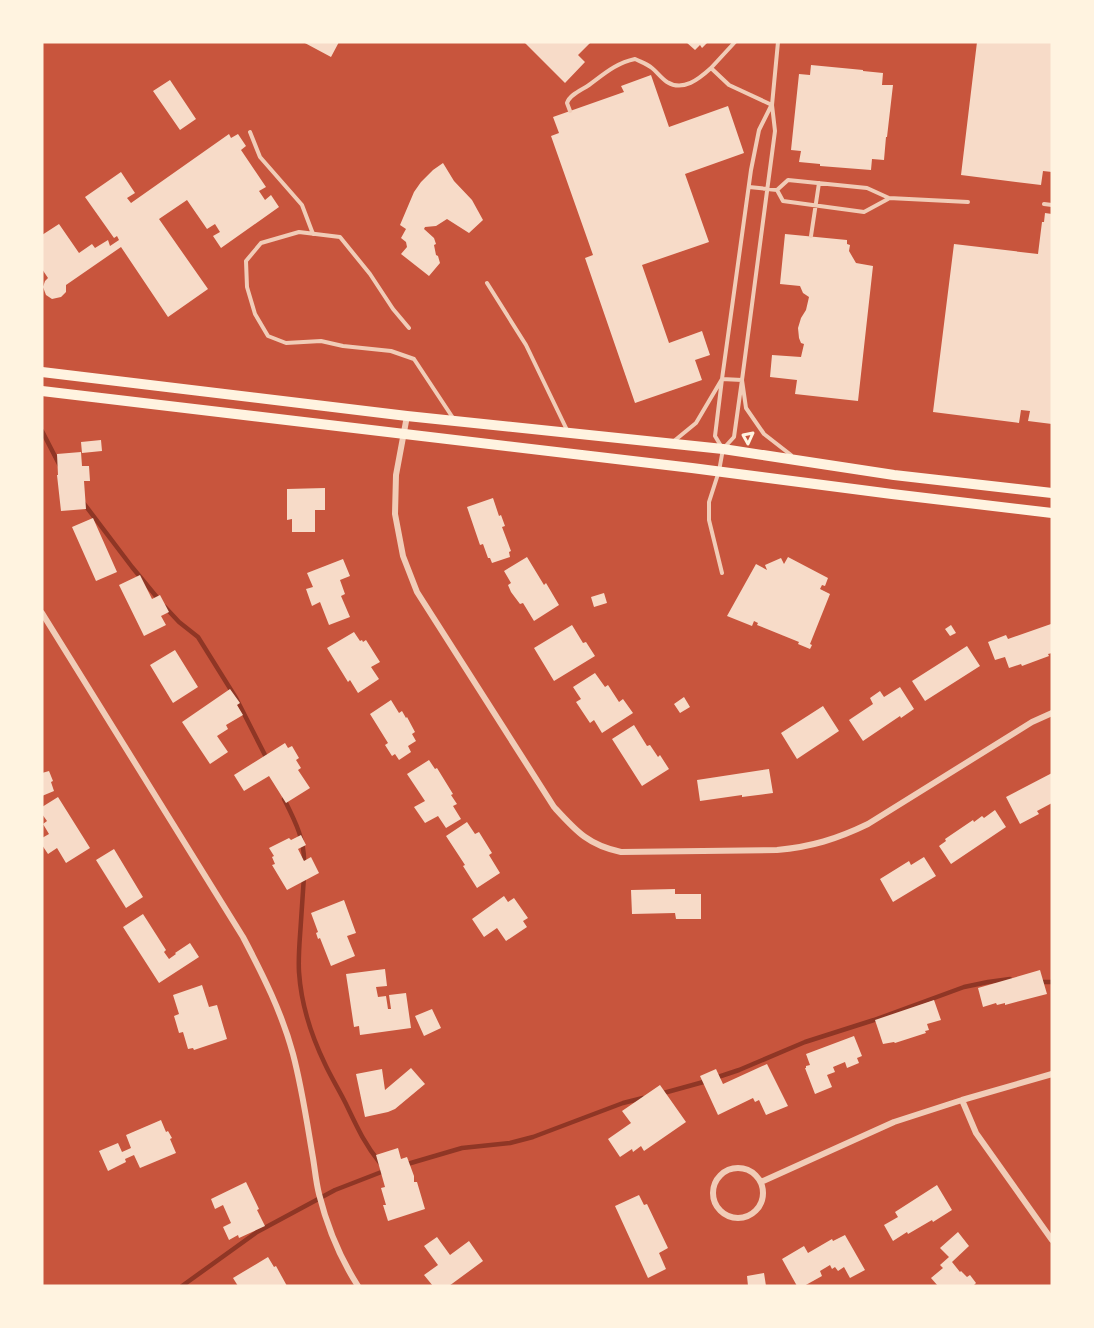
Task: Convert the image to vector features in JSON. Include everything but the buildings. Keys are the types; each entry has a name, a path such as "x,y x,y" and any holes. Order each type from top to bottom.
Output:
{"main road":[{"path":"42,372 407,416 723,449 894,475 1052,494"},
{"path":"42,391 1052,513"}],"street":[{"path":"407,416 396,475 395,514 403,556 417,592 554,807 588,840 604,848 621,852 777,850 801,848 827,842 868,824 1032,722 1052,713"},
{"path":"42,613 243,937 267,983 293,1054 302,1092 318,1192 340,1255 358,1286"},
{"path":"761,1182 894,1122 1052,1074"},
{"path":"962,1100 976,1132 1052,1240"},
{"path":"740,1168 747,1169 754,1173 761,1182 764,1195 760,1205 752,1214 734,1218 724,1214 718,1208 713,1191 717,1179 726,1172 740,1168"}],"lane":[{"path":"570,111 567,103 569,98 624,61 635,58 652,68 667,82 677,85 689,84 697,81 735,42"},
{"path":"722,573 709,520 709,502 723,449 734,438 775,131 772,105 778,42"},
{"path":"711,68 729,85 772,105"},
{"path":"723,449 715,436 749,187 759,130 772,105"},
{"path":"250,132 260,157 302,205 313,234"},
{"path":"749,187 777,190 788,180 867,188 889,198 968,202"},
{"path":"812,236 819,183"},
{"path":"777,190 783,201 864,212 889,198"},
{"path":"1044,204 1052,205"},
{"path":"409,328 340,237 299,232 261,243 246,261 247,287 255,314 268,336 286,343 321,341 343,346 391,351 414,359 455,421"},
{"path":"487,283 526,345 569,433"},
{"path":"722,379 742,380"},
{"path":"671,444 696,423 722,379"},
{"path":"742,380 747,408 764,434 797,460"}],"waterway":[{"path":"42,431 60,466"},
{"path":"82,501 160,601"},
{"path":"165,607 198,637 236,698 268,761"},
{"path":"284,799 301,839 304,864"},
{"path":"304,876 299,966 300,984 308,1019 327,1069 361,1135 380,1163"},
{"path":"715,1078 805,1042 964,987 1010,979"},
{"path":"1040,982 1052,982"},
{"path":"660,1094 707,1081"},
{"path":"404,1165 462,1148 510,1143 533,1137 623,1103 643,1098"},
{"path":"182,1286 257,1232 335,1190 384,1171"}]}
